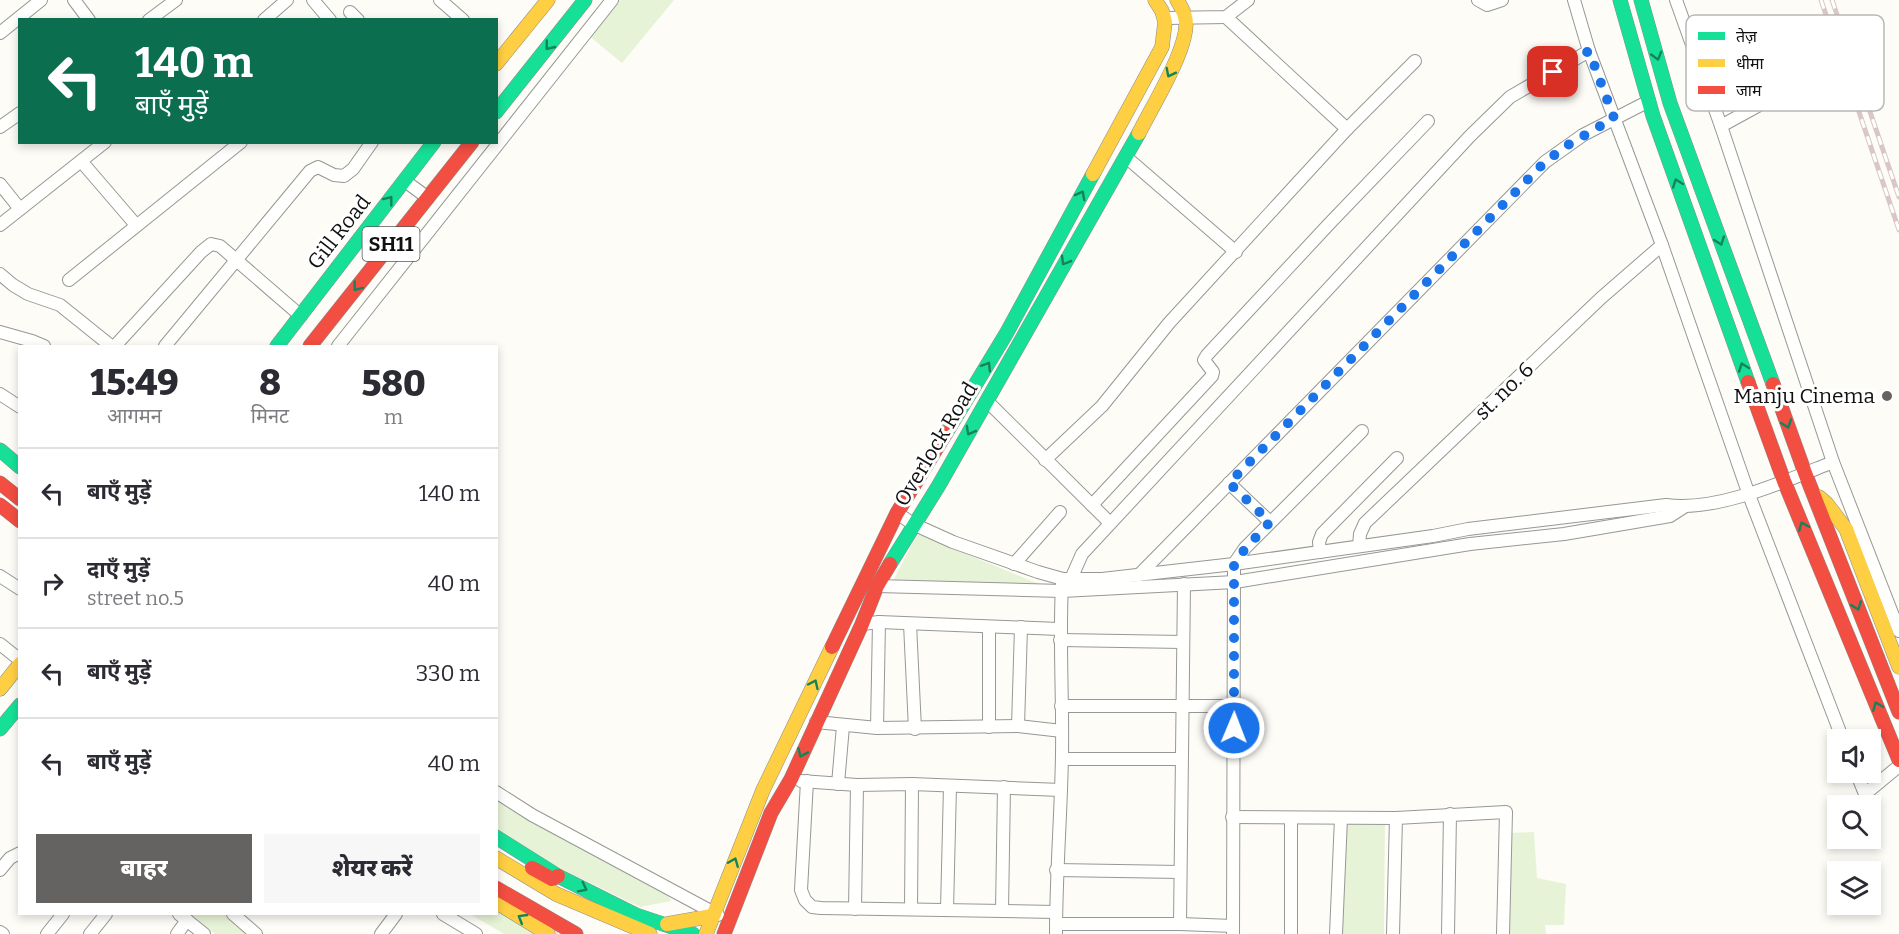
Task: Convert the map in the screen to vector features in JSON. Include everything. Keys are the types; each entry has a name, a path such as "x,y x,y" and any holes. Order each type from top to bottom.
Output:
{"main road":[{"path":"499,56 548,0"},
{"path":"498,109 585,0"},
{"path":"1155,0 1166,18"},
{"path":"1177,0 1186,18"},
{"path":"1620,0 1649,101 1784,481 1899,760"},
{"path":"1641,0 1670,103 1812,492 1899,712"},
{"name":"Overlock Road","path":"706,934 763,790 897,513 1006,334 1051,254 1162,47 1166,33 1166,18"},
{"name":"Overlock Road","path":"724,934 771,813 791,779 877,586 939,485 1061,267 1126,157 1175,63 1185,38 1186,18"},
{"name":"Gill Road","path":"278,345 433,144"},
{"name":"SH11","path":"311,345 470,144"},
{"path":"0,450 18,465"},
{"path":"0,468 18,482"},
{"path":"0,483 18,497"},
{"path":"1812,492 1827,504 1846,529 1899,667"},
{"path":"0,505 18,519"},
{"path":"0,689 18,665"},
{"path":"0,701 18,678"},
{"path":"0,729 18,707"},
{"path":"498,838 552,877"},
{"path":"498,846 552,877 636,915 693,934"},
{"path":"498,859 556,894 650,934"},
{"path":"498,875 572,915 616,934"},
{"path":"498,889 576,934"},
{"path":"498,903 548,934"},
{"path":"667,924 712,915"}],"street":[{"path":"19,18 41,0"},
{"path":"74,0 88,18"},
{"path":"266,18 287,0"},
{"path":"313,0 328,18"},
{"path":"440,0 461,18"},
{"path":"339,345 612,0"},
{"path":"1166,18 1226,16 1248,0"},
{"path":"1478,0 1487,4 1502,0"},
{"path":"1574,0 1589,51 1662,245 1749,495 1839,729"},
{"path":"1676,0 1686,28"},
{"path":"151,18 171,1"},
{"path":"1226,16 1347,129"},
{"path":"0,33 18,19"},
{"path":"1056,923 1056,870 1062,759 1060,635 1065,583 1082,555 1402,208 1494,112 1510,97 1589,51"},
{"path":"1045,460 1102,406 1169,323 1347,129 1415,60"},
{"path":"1139,575 1545,162 1568,145 1614,118 1649,101"},
{"path":"1716,111 1833,462 1899,631"},
{"path":"1721,126 1748,111"},
{"path":"0,127 18,114"},
{"path":"1092,506 1212,376 1213,372 1204,360 1207,355 1428,122"},
{"path":"0,225 102,144"},
{"path":"69,280 238,144"},
{"path":"166,345 310,171 318,166 334,176 344,176 353,169 371,144"},
{"path":"1126,157 1236,252"},
{"path":"81,161 136,225"},
{"path":"405,181 428,198"},
{"path":"0,184 20,209"},
{"path":"114,345 208,246 216,244 301,316"},
{"name":"st. no. 6","path":"1359,546 1360,534 1365,524 1601,298 1662,245"},
{"path":"0,274 28,294 60,305 112,345"},
{"path":"0,332 42,345"},
{"path":"0,394 18,406"},
{"path":"987,401 1110,523"},
{"path":"807,782 801,890 805,900 812,907 1002,910 1056,923 1180,924 1233,930 1234,564 1270,522 1362,431"},
{"path":"1320,552 1319,542 1326,529 1398,458"},
{"path":"897,513 913,524 953,542 1065,583 1234,564 1467,529 1655,506 1684,507 1749,495 1833,462"},
{"path":"1229,483 1270,522"},
{"path":"877,586 1235,582 1470,544 1564,534 1670,516 1684,507"},
{"path":"1014,564 1060,512"},
{"path":"0,576 18,588"},
{"path":"1180,924 1184,584"},
{"path":"862,624 879,622 1021,627 1060,635 1183,642"},
{"path":"876,728 879,622"},
{"path":"910,624 915,729"},
{"path":"989,627 989,726"},
{"path":"1018,726 1021,627"},
{"path":"0,644 18,660"},
{"path":"1061,706 1234,706"},
{"path":"816,722 876,728 1018,726 1062,731"},
{"path":"838,784 843,726"},
{"path":"1062,759 1181,759"},
{"path":"1881,780 1899,766"},
{"path":"791,779 857,785 912,784 1060,790"},
{"path":"1860,783 1864,794 1878,783"},
{"path":"911,909 912,784"},
{"path":"855,909 857,785"},
{"path":"947,910 950,786"},
{"path":"1002,910 1004,787"},
{"path":"763,790 781,799"},
{"path":"498,793 532,815 712,915 730,920"},
{"path":"1232,817 1396,818 1506,812 1503,934"},
{"path":"1448,934 1450,814"},
{"path":"1290,818 1291,934"},
{"path":"1336,934 1341,818"},
{"path":"1394,934 1396,818"},
{"path":"0,870 10,858 18,854"},
{"path":"1056,870 1180,872"},
{"path":"47,934 62,915"},
{"path":"94,933 105,915"},
{"path":"234,915 256,934"},
{"path":"381,934 395,915"},
{"path":"445,915 476,934"},
{"path":"177,934 183,917 204,934"}],"green space":[{"path":"607,0 674,0 622,63 582,30"},
{"path":"917,534 1044,586 893,581"},
{"path":"498,800 663,886 671,901 640,907 520,849 498,833"},
{"path":"1385,821 1384,934 1342,934 1336,822"},
{"path":"1534,832 1537,878 1566,884 1564,925 1545,925 1546,934 1509,934 1512,833"},
{"path":"498,896 561,934 504,934 472,915 498,915"},
{"path":"190,915 226,915 248,934 215,934"}],"railway":[{"path":"1821,0 1826,15"},
{"path":"1832,0 1837,15"},
{"path":"1859,111 1899,230"},
{"path":"1870,111 1899,197"}],"traffic: fast":[{"path":"498,109 585,0"},
{"path":"1620,0 1653,116 1748,382"},
{"path":"1641,0 1670,103 1773,384"},
{"path":"890,564 939,485 1139,133"},
{"path":"278,345 432,144"},
{"path":"946,433 1006,334 1093,174"},
{"path":"0,450 18,465"},
{"path":"0,729 18,707"},
{"path":"498,838 558,876 636,915 693,934"}],"traffic: slow":[{"path":"498,62 548,0"},
{"path":"1093,174 1162,47 1165,22 1162,11 1155,0"},
{"path":"1139,133 1170,75 1183,42 1186,28 1185,17 1177,0"},
{"path":"1819,497 1846,529 1899,667"},
{"path":"706,934 763,790 832,647"},
{"path":"0,689 18,666"},
{"path":"498,859 556,894 650,934"},
{"path":"498,903 548,934"},
{"path":"667,924 712,916"}],"traffic: jam":[{"path":"311,345 470,144"},
{"path":"1748,382 1784,481 1899,760"},
{"path":"1773,384 1805,473 1899,712"},
{"path":"832,647 897,513 946,433"},
{"path":"0,483 18,497"},
{"path":"0,505 18,519"},
{"path":"724,934 771,813 791,779 877,586 890,564"},
{"path":"532,868 552,879 558,876"},
{"path":"498,889 576,934"}],"place":[{"name":"Manju Cinema","path":"1887,396"}],"route":[{"path":"1234,728 1234,564 1270,522 1229,483 1545,162 1583,135 1614,118 1589,51 1553,72"}]}
